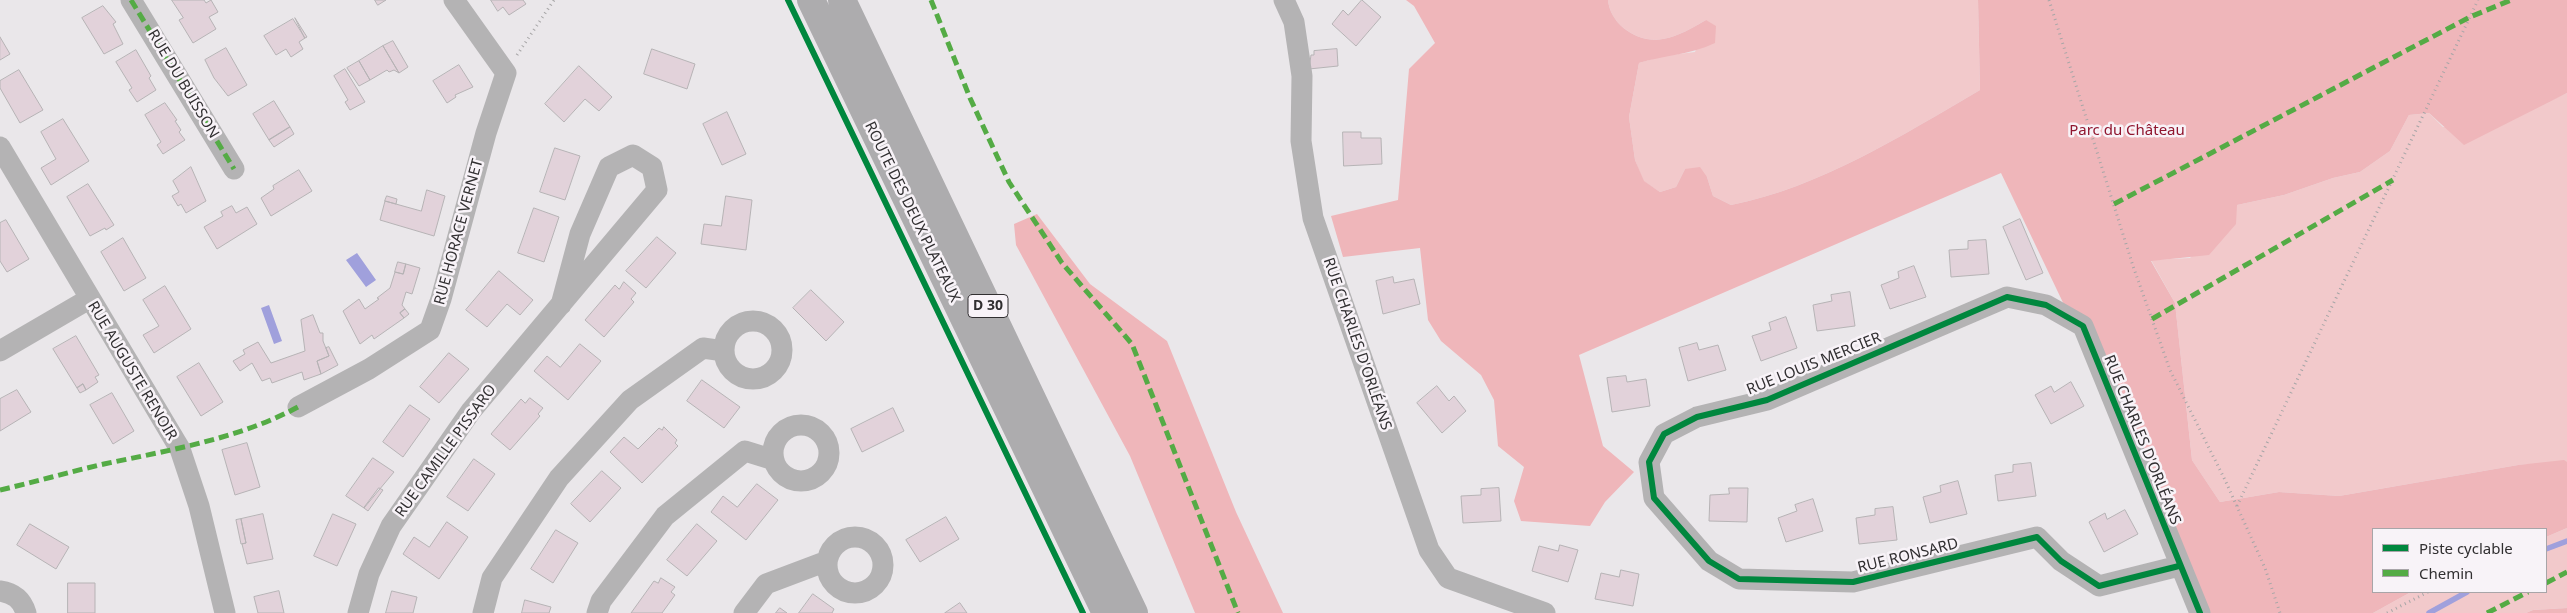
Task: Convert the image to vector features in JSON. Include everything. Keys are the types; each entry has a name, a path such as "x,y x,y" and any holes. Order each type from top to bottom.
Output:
{"main road":[{"name":"ROUTE DES DEUX PLATEAUX","path":"811,0 1106,613"},
{"name":"ROUTE DES DEUX PLATEAUX","path":"842,0 1134,613"}],"street":[{"name":"RUE DU BUISSON","path":"131,0 234,169"},
{"path":"454,0 506,73"},
{"name":"RUE CHARLES D'ORLÉANS","path":"1284,0 1294,22 1302,76 1301,141 1313,218 1429,550 1448,578 1545,613"},
{"name":"RUE HORACE VERNET","path":"298,407 369,369 430,330 441,299 486,133 506,73"},
{"name":"RUE AUGUSTE RENOIR","path":"3,154 180,450 199,506 225,613"},
{"name":"RUE CAMILLE PISSARO","path":"358,613 369,574 391,526 471,411 561,305 657,190 652,167 633,155 609,167 580,234 561,305"},
{"name":"RUE LOUIS MERCIER","path":"1654,498 1649,462 1664,434 1697,417 1767,400 2007,297 2035,301"},
{"path":"0,350 89,299"},
{"name":"RUE CHARLES D'ORLÉANS","path":"2035,301 2083,326 2179,566 2200,613"},
{"path":"484,613 492,578 559,478 630,400 703,348 724,351"},
{"path":"597,613 601,601 665,516 744,450 774,460"},
{"name":"RUE RONSARD","path":"1654,498 1709,561 1738,578 1853,582 2037,537 2061,562 2099,586 2179,566"},
{"path":"744,613 766,584 827,561"},
{"path":"0,591 17,597 23,604 26,613"}],"path":[{"path":"506,73 554,0"},
{"path":"2049,0 2133,266 2170,370 2237,506 2265,568 2280,613"},
{"path":"2237,506 2478,0"},
{"path":"2387,613 2426,593"}],"shaded area":[{"path":"1608,0 1978,0 1980,90 1860,158 1797,186 1764,197 1731,205 1713,196 1707,177 1685,169 1676,187 1660,192 1643,181 1635,160 1629,117 1639,63 1662,56 1695,52 1706,20 1669,38 1645,39 1627,31 1620,25 1610,9"},
{"path":"2567,93 2567,462 2518,465 2339,496 2279,492 2220,502 2192,460 2175,303 2151,260 2190,258 2237,205 2284,195 2333,178 2360,172 2390,151 2409,115 2429,113 2443,127 2523,113"},
{"path":"2567,528 2567,608 2533,610 2526,613 2373,613 2409,593 2547,593 2547,537"}],"green space":[{"name":"Parc du Château","path":"1406,0 1608,0 1610,9 1620,25 1627,31 1645,39 1654,40 1675,36 1706,20 1716,26 1715,43 1696,50 1639,63 1629,117 1635,160 1644,181 1660,192 1676,187 1685,169 1700,167 1707,177 1713,196 1731,205 1764,197 1829,173 1890,142 1980,90 1978,0 2567,0 2567,93 2464,145 2429,113 2409,115 2390,151 2360,172 2333,178 2284,195 2237,205 2236,224 2209,255 2151,261 2175,303 2192,460 2220,502 2279,492 2339,496 2518,465 2564,460 2567,462 2567,528 2547,537 2547,528 2372,528 2372,593 2409,593 2373,613 2197,613 2168,522 2001,173 1579,355 1603,446 1634,472 1605,502 1590,526 1521,521 1514,501 1524,467 1498,446 1494,400 1481,375 1441,341 1428,320 1420,248 1343,257 1331,216 1398,200 1409,69 1435,43 1414,6"},
{"path":"1037,214 1090,284 1167,341 1236,512 1283,613 1195,613 1130,456 1016,245 1014,224"},
{"path":"2567,608 2567,613 2526,613 2533,610"}],"water":[{"path":"357,253 376,280 366,287 346,260"},
{"path":"269,305 282,341 274,344 261,308"}],"building":[{"path":"172,0 204,0 206,3 211,0 218,12 209,17 216,29 193,43 179,20 183,18"},
{"path":"375,0 386,0 378,5"},
{"path":"491,0 523,0 526,4 509,15 503,7 498,11"},
{"path":"1362,0 1381,17 1356,46 1332,24 1343,10 1348,15"},
{"path":"103,6 116,22 113,24 123,44 104,54 82,18"},
{"path":"295,18 307,37 305,38"},
{"path":"293,19 305,38 299,42 303,49 291,57 286,49 276,55 264,36"},
{"path":"0,37 10,54 0,60"},
{"path":"393,41 408,67 399,73 383,46"},
{"path":"383,46 399,73 394,70 389,72 387,70 370,80 359,61"},
{"path":"226,48 247,85 228,96 214,78 205,60"},
{"path":"652,49 695,64 687,89 644,74"},
{"path":"1337,49 1338,66 1309,69 1311,55 1314,55 1314,51"},
{"path":"136,50 151,76 149,78 156,90 137,102 129,90 132,88 116,62"},
{"path":"359,61 370,80 359,86 347,68"},
{"path":"459,65 473,87 455,95 456,97 447,103 433,81"},
{"path":"579,66 612,97 599,111 585,99 564,122 545,104"},
{"path":"345,69 365,102 350,110 345,102 348,100 334,76"},
{"path":"19,70 43,110 20,123 0,88 0,81"},
{"path":"274,101 290,127 269,140 253,114"},
{"path":"165,103 177,120 175,121 181,130 179,132 185,140 163,154 157,145 161,142 145,115"},
{"path":"727,112 746,154 722,165 703,124"},
{"path":"63,119 89,161 51,185 41,168 56,159 41,132"},
{"path":"290,127 294,134 274,147 269,140"},
{"path":"1343,132 1361,132 1361,138 1381,138 1382,164 1344,166"},
{"path":"555,148 580,156 565,200 540,192"},
{"path":"191,167 206,201 186,213 181,204 178,206 172,196 179,192 173,181"},
{"path":"299,170 312,191 271,216 261,198 274,189 273,186"},
{"path":"88,184 114,225 90,236 67,197"},
{"path":"427,190 445,196 434,236 380,220 385,201 421,211"},
{"path":"387,196 397,199 396,204 385,201"},
{"path":"726,196 752,200 746,250 701,244 704,224 721,226"},
{"path":"232,206 236,213 247,207 257,224 217,249 204,227 223,216 221,212"},
{"path":"534,208 559,217 544,262 518,253"},
{"path":"2020,219 2043,273 2026,280 2003,227"},
{"path":"6,220 29,259 7,272 0,261 0,223"},
{"path":"657,237 676,253 646,288 626,271"},
{"path":"123,238 146,278 124,291 101,252"},
{"path":"1986,240 1989,274 1951,277 1949,250 1968,249 1968,241"},
{"path":"398,262 406,264 403,274 395,272"},
{"path":"406,264 420,268 412,294 406,292 402,305 405,309 400,313 404,318 374,339 372,335 360,344 343,311 359,299 365,309 379,299 377,298 390,288 395,272 403,274"},
{"path":"1914,266 1926,297 1890,309 1881,285 1899,278 1898,272"},
{"path":"499,271 533,300 520,315 507,304 487,327 466,310"},
{"path":"1393,277 1394,283 1414,279 1420,304 1383,314 1376,281"},
{"path":"624,282 636,293 631,299 634,302 604,337 585,320 615,285 619,289"},
{"path":"165,286 191,329 154,353 143,335 159,326 143,300"},
{"path":"811,290 844,322 826,341 793,308"},
{"path":"1850,292 1855,326 1817,331 1813,305 1832,301 1831,295"},
{"path":"405,309 409,314 404,318 400,313"},
{"path":"313,315 320,333 323,333 323,341 329,356 317,361 321,374 304,380 302,372 272,383 270,378 262,381 252,363 240,371 233,361 245,354 243,350 258,342 271,363 305,351 301,320"},
{"path":"1786,317 1797,348 1761,361 1752,336 1771,330 1769,323"},
{"path":"76,336 99,375 95,377 98,382 86,390 83,384 77,388 53,349"},
{"path":"1697,343 1699,350 1718,345 1726,370 1688,381 1679,348"},
{"path":"580,344 601,361 568,400 534,371 547,356 560,367"},
{"path":"329,347 338,365 321,374 317,361 329,356 326,348"},
{"path":"449,353 469,369 439,403 420,387"},
{"path":"199,363 223,402 201,416 177,377"},
{"path":"1626,376 1627,382 1646,379 1650,406 1612,412 1607,378"},
{"path":"702,380 740,407 724,428 687,401"},
{"path":"2071,382 2084,406 2051,424 2035,395 2051,386 2054,392"},
{"path":"83,384 86,390 80,393 77,388"},
{"path":"1437,386 1449,401 1454,396 1466,411 1442,433 1417,403"},
{"path":"17,390 31,412 0,431 0,399"},
{"path":"112,393 134,431 113,444 90,405"},
{"path":"530,398 543,408 538,414 540,416 510,450 491,434 521,399 525,403"},
{"path":"410,405 430,419 403,457 383,442"},
{"path":"893,408 904,431 862,452 851,429"},
{"path":"664,427 677,440 675,443 678,446 642,483 610,452 624,437 638,449 659,428 662,430"},
{"path":"247,443 260,487 235,495 222,450"},
{"path":"373,458 394,472 364,508 346,496"},
{"path":"474,459 495,474 468,511 447,497"},
{"path":"2031,463 2036,496 1998,501 1995,475 2013,472 2013,465"},
{"path":"602,471 621,488 590,522 571,504"},
{"path":"1958,481 1967,514 1930,523 1923,497 1941,492 1940,486"},
{"path":"757,484 778,500 746,540 711,512 723,496 737,507"},
{"path":"379,488 383,490 368,511 364,508"},
{"path":"1499,488 1501,521 1463,523 1461,496 1481,495 1481,489"},
{"path":"1729,488 1748,488 1747,522 1709,521 1710,495 1729,494"},
{"path":"1813,499 1823,531 1786,542 1778,518 1797,511 1795,505"},
{"path":"1893,507 1897,540 1859,544 1856,518 1875,515 1875,509"},
{"path":"2125,510 2138,534 2104,552 2089,522 2105,513 2107,519"},
{"path":"263,514 273,559 247,564 242,544 246,543 241,519"},
{"path":"333,514 356,524 337,566 314,556"},
{"path":"946,517 959,539 920,562 906,540"},
{"path":"241,519 246,543 241,544 236,520"},
{"path":"447,522 468,537 439,579 403,554 414,537 429,547"},
{"path":"30,524 69,547 56,569 17,545"},
{"path":"697,524 717,541 687,576 667,560"},
{"path":"556,530 578,543 553,583 531,569"},
{"path":"1560,545 1578,550 1568,582 1532,571 1539,546 1558,551"},
{"path":"1621,570 1639,574 1633,606 1595,599 1601,573 1619,577"},
{"path":"661,578 675,587 671,592 675,595 662,613 631,613 654,581 658,583"},
{"path":"68,583 95,583 95,613 68,613"},
{"path":"279,591 284,613 258,613 254,597"},
{"path":"392,591 417,597 413,613 386,613"},
{"path":"813,594 834,609 832,613 799,613"},
{"path":"525,600 551,607 549,613 522,613"},
{"path":"960,603 967,613 945,613"},
{"path":"780,608 787,613 776,613"}],"waterway":[{"path":"2547,549 2567,541"},
{"path":"2429,613 2465,593"}],"marked path":[{"path":"131,0 234,169"},
{"path":"931,0 970,98 1009,182 1062,263 1132,344 1238,613"},
{"path":"2114,204 2470,17 2511,0"},
{"path":"2152,319 2393,180"},
{"path":"0,490 203,442 252,427 298,407"},
{"path":"2547,582 2567,572"},
{"path":"2487,613 2526,593"}],"cycle path":[{"path":"788,0 1083,613"},
{"path":"2179,566 2099,586 2061,561 2037,537 1853,582 1739,579 1709,561 1654,498 1649,462 1664,434 1697,417 1767,400 2007,297 2046,305 2083,326 2200,613"}]}
